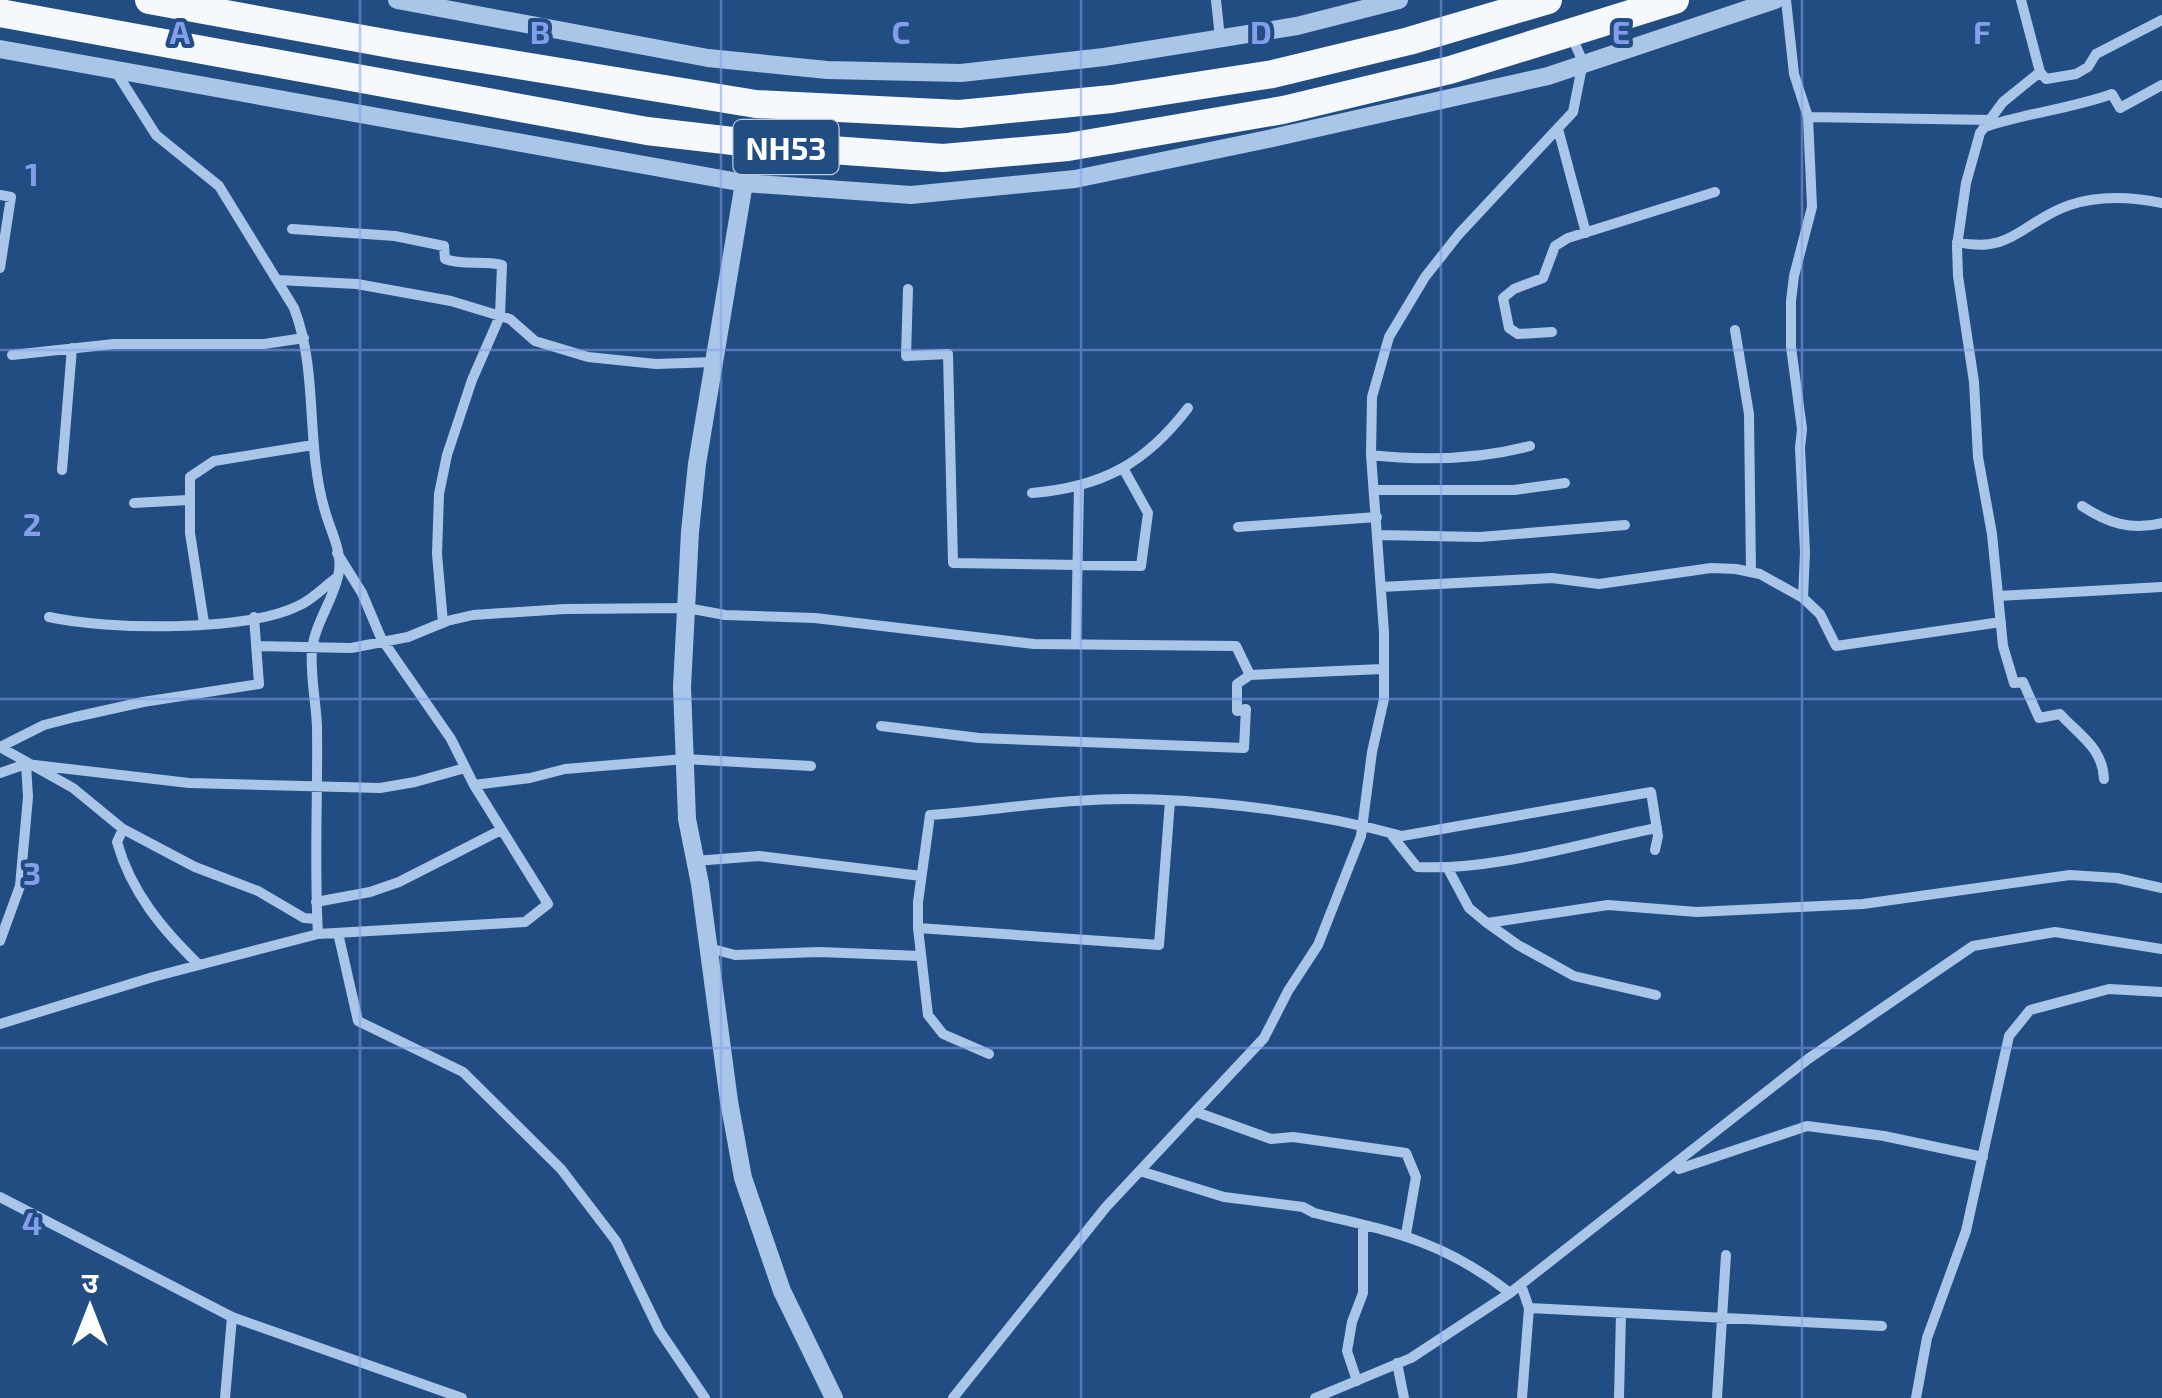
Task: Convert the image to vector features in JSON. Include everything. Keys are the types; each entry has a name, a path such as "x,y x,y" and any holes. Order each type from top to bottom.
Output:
{"highway":[{"name":"NH53","path":"149,0 756,104 960,114 1112,98 1273,74 1408,41 1533,2"},
{"name":"NH53","path":"0,13 647,132 943,158 1068,147 1283,110 1450,70 1676,0"}],"street":[{"path":"397,0 708,58 826,70 961,73 1104,57 1297,26 1400,0"},
{"path":"1216,0 1220,38"},
{"path":"0,49 744,184 911,195 1074,178 1548,76 1776,0"},
{"path":"1786,0 1794,74 1808,117 1812,207 1791,301 1791,346 1802,429 1803,598"},
{"path":"2020,0 2040,72 2046,79 2076,74 2088,67 2096,54 2162,20"},
{"path":"953,1398 1106,1207 1264,1038 1288,990 1318,945 1361,836 1372,752 1384,699 1382,587 1371,455 1372,397 1389,338 1425,277 1459,234 1573,112 1582,62 1570,32"},
{"path":"0,1024 318,934 525,922 548,904 501,830 451,739 384,643 338,552 324,510 313,445 311,382 304,338 294,308 219,186 156,135 116,72"},
{"path":"2040,72 2003,102 1987,124 1966,183 1958,276 1974,382 1978,457 2003,646 2014,682 2023,682 2039,718 2060,714 2096,748 2104,765 2104,779"},
{"path":"1808,117 1987,124 2072,108 2112,94 2120,108 2162,85"},
{"path":"1558,129 1586,234"},
{"path":"744,184 697,464 690,532 682,687 687,819 744,1178 782,1291 834,1398"},
{"path":"1552,332 1518,334 1510,328 1503,298 1514,289 1543,278 1556,246 1714,192"},
{"path":"0,195 12,197 0,268"},
{"path":"1958,242 1978,247 2002,243 2026,231 2043,216 2070,204 2098,198 2162,203"},
{"path":"292,229 396,236 444,246 445,260 456,264 484,260 502,265 500,316 472,380 439,494 437,554 442,623"},
{"path":"278,280 385,288 451,301 510,318 535,341 588,356 656,364 714,362"},
{"path":"908,289 906,356 948,354 953,563 1141,566 1148,512 1123,468"},
{"path":"1735,330 1749,414 1751,572"},
{"path":"12,355 114,344 264,344 304,338"},
{"path":"62,470 72,348"},
{"path":"1032,493 1079,486 1123,468 1148,454 1188,408"},
{"path":"204,624 188,500 190,477 214,461 313,445"},
{"path":"1371,455 1451,459 1530,446"},
{"path":"1374,490 1514,490 1565,483"},
{"path":"1076,644 1079,486"},
{"path":"134,503 188,500"},
{"path":"2082,506 2119,526 2162,523"},
{"path":"1238,527 1377,517"},
{"path":"1378,535 1480,537 1625,524"},
{"path":"318,934 313,645 336,578 338,552"},
{"path":"1382,587 1552,578 1599,584 1712,568 1751,572 1803,598 1820,614 1836,646 2001,622"},
{"path":"49,617 113,626 204,624 300,606 336,578"},
{"path":"1998,596 2162,587"},
{"path":"256,646 329,648 384,643 474,615 687,608 725,615 815,618 987,640 1236,646 1250,675"},
{"path":"254,617 259,684 75,717 44,726 0,747 73,788 123,830 194,867 258,892 304,918 317,920"},
{"path":"881,726 979,738 1244,748 1246,709 1237,711 1237,684 1250,675 1382,669"},
{"path":"474,784 530,778 566,769 686,759 811,766"},
{"path":"0,773 26,764 138,780 380,788 465,768"},
{"path":"0,941 20,886 28,797 26,764"},
{"path":"989,1054 943,1034 928,1015 918,928 930,815 1078,800 1222,804 1362,824 1402,836 1651,792 1657,828 1655,850"},
{"path":"918,928 1159,945 1170,802"},
{"path":"1390,833 1418,867 1447,867 1554,852 1657,828"},
{"path":"123,830 117,842 126,873 163,929 199,965"},
{"path":"316,902 399,882 501,830"},
{"path":"695,861 758,856 921,876"},
{"path":"1447,867 1469,908 1518,945 1574,976 1656,996"},
{"path":"1487,923 1608,906 1698,912 1863,904 2070,874 2117,878 2162,888"},
{"path":"1315,1398 1411,1358 1510,1293 1808,1059 1973,946 2054,932 2162,949"},
{"path":"338,933 358,1022 463,1072 562,1169 616,1241 659,1330 705,1398"},
{"path":"709,948 736,955 820,952 920,956"},
{"path":"1916,1398 1927,1338 1966,1231 2009,1036 2030,1010 2108,989 2162,992"},
{"path":"1196,1112 1270,1140 1294,1137 1406,1154 1416,1177 1406,1234"},
{"path":"1662,1176 1806,1126 1884,1136 1983,1157"},
{"path":"1140,1171 1224,1197 1302,1207 1406,1234 1474,1265 1510,1293"},
{"path":"0,1196 232,1317 462,1398"},
{"path":"1357,1380 1347,1351 1362,1293 1363,1224"},
{"path":"1716,1398 1726,1255"},
{"path":"1521,1285 1529,1308 1522,1398"},
{"path":"1529,1308 1882,1326"},
{"path":"1620,1398 1621,1313"},
{"path":"224,1398 232,1317"},
{"path":"1397,1363 1404,1398"}]}
